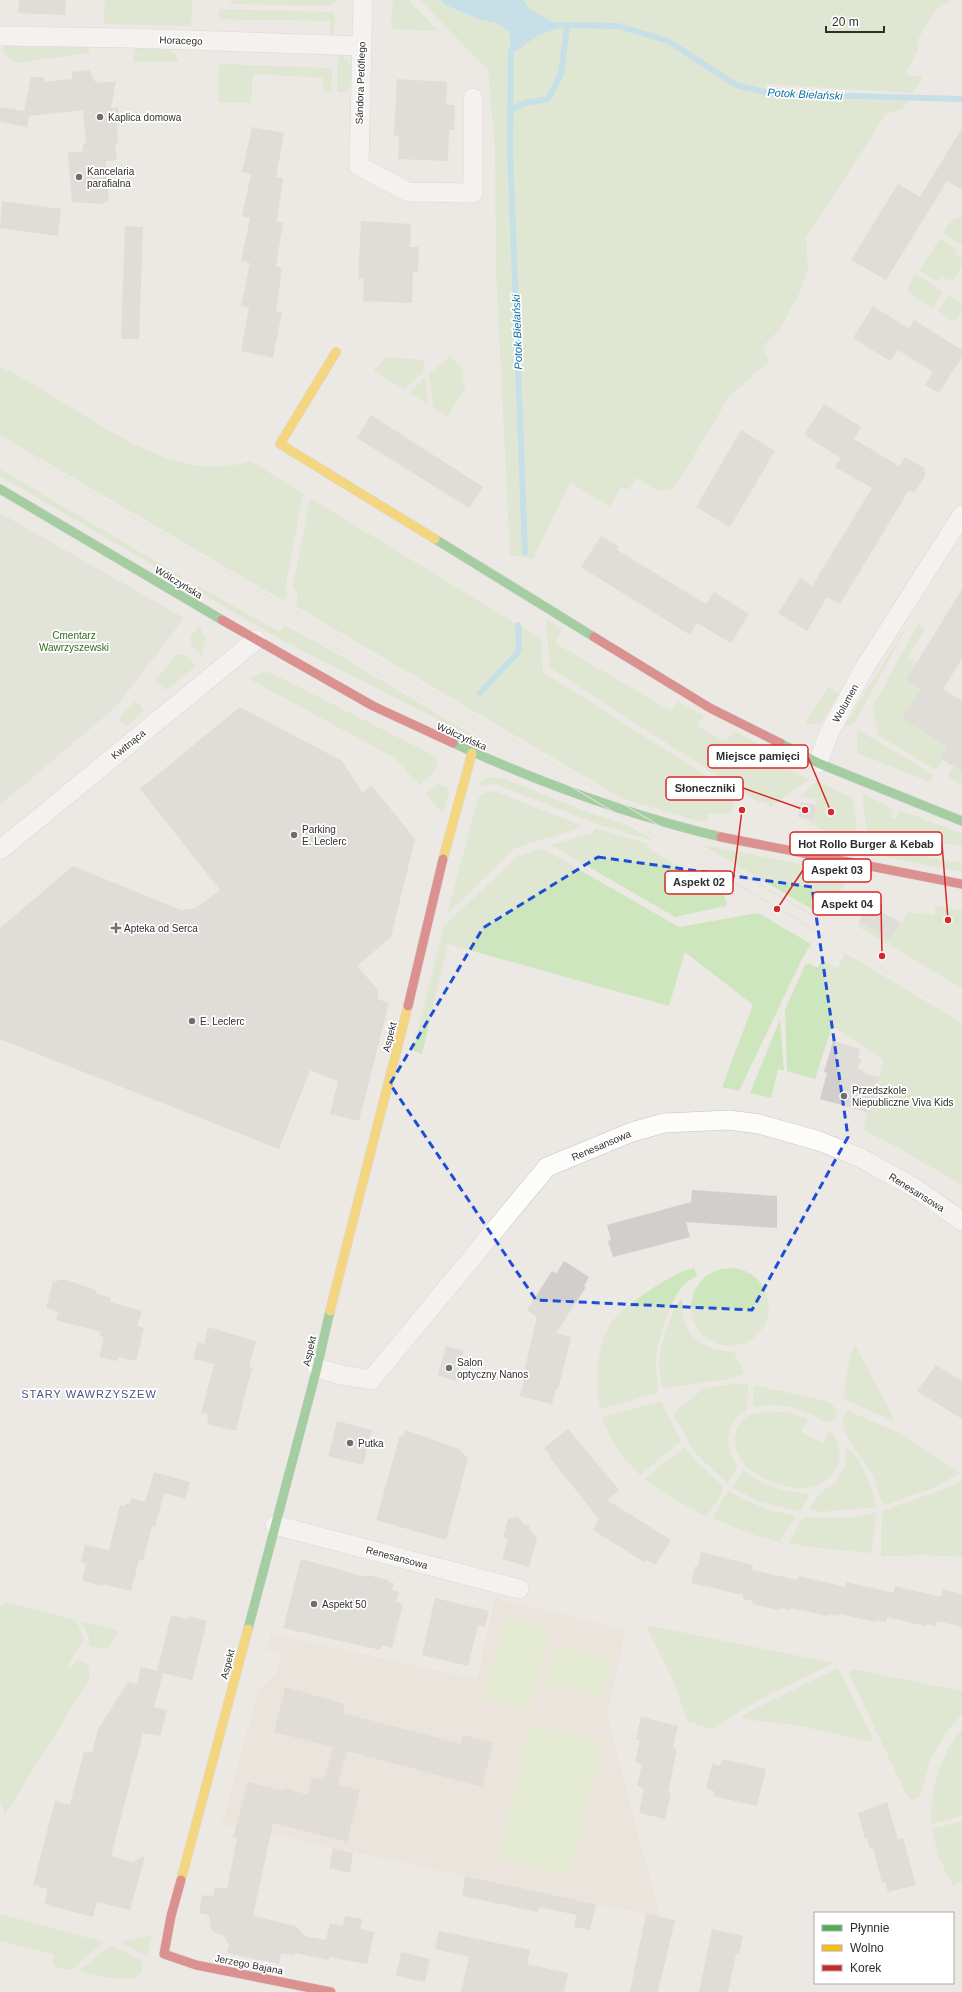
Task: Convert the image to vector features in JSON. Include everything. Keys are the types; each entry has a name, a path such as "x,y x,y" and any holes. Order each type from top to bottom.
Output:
{"street":[{"name":"Sándora Petöfiego","path":"363,0 359,166 408,192 473,193 473,98"},
{"name":"Horacego","path":"0,36 129,38 361,46"},
{"path":"336,352 280,444 710,708 818,763 962,821"},
{"name":"Wólczyńska","path":"0,489 256,640 374,706 472,753 514,771 671,824 735,840 962,884"},
{"name":"Wolumen","path":"818,763 829,733 865,668 962,515"},
{"name":"Kwitnąca","path":"0,850 256,640"},
{"name":"Aspekt","path":"164,1954 171,1916 317,1368 332,1303 415,979 447,840 472,753"},
{"name":"Renesansowa","path":"317,1368 342,1375 371,1380 547,1167 632,1132 664,1123 729,1120 759,1124 819,1141 859,1157 912,1187 962,1221"},
{"name":"Renesansowa","path":"275,1525 519,1590"},
{"name":"Jerzego Bajana","path":"164,1954 196,1965 313,1990 331,1992"}],"highlighted area":[{"path":"598,857 812,887 848,1137 752,1310 536,1300 390,1084 483,928"}],"shaded area":[{"path":"495,1598 626,1630 607,1716 660,1917 222,1824 258,1691 277,1673 282,1653 267,1649 271,1634 477,1679"}],"green space":[{"path":"105,0 192,0 191,26 104,24"},
{"path":"234,0 336,0 331,6 228,4"},
{"path":"393,0 409,0 438,31 394,29 391,25"},
{"path":"420,0 441,0 445,5 481,20 499,24 509,32 511,50 536,33 558,25 530,9 523,0 951,0 949,3 936,9 917,41 919,48 905,75 923,76 913,93 766,84 765,97 908,101 903,109 886,114 806,238 808,268 801,290 780,329 762,347 770,360 729,397 675,487 664,491 659,490 650,487 636,478 628,490 621,487 610,507 570,482 533,559 510,555 496,271 495,147 488,70"},
{"path":"219,9 332,12 335,16 334,37 330,38 330,21 219,19"},
{"path":"3,45 89,46 89,53 15,63 3,53"},
{"path":"136,46 166,49 176,56 179,61 133,62"},
{"path":"338,54 347,60 350,65 352,76 346,92 337,92"},
{"path":"219,64 332,68 331,92 323,91 323,78 253,74 251,103 218,103"},
{"path":"962,217 961,245 943,234 952,220"},
{"path":"940,238 958,250 954,254 961,258 962,266 955,279 949,280 941,277 938,282 919,271"},
{"path":"915,273 943,292 933,309 908,293 908,287"},
{"path":"948,295 962,303 962,310 956,320 950,320 938,311"},
{"path":"450,356 464,370 462,379 466,386 447,417 433,407 429,374"},
{"path":"387,357 425,360 422,374 404,389 373,371"},
{"path":"0,367 29,382 121,437 153,453 186,463 218,467 251,461 303,494 285,589 288,593 284,601 0,435"},
{"path":"425,377 428,404 409,393"},
{"path":"0,469 182,577 180,581 0,476"},
{"path":"310,498 541,639 543,672 732,792 734,807 730,814 708,814 707,822 699,821 623,799 296,606 298,594 293,587"},
{"name":"Cmentarz Wawrzyszewski","path":"0,513 184,618 116,707 0,805"},
{"path":"198,586 280,632 284,625 327,648 496,749 276,637 196,590"},
{"path":"546,619 562,628 555,643 671,711 677,701 704,716 697,726 726,742 734,731 794,762 790,771 809,779 771,807 762,801 758,802 550,668"},
{"path":"909,622 854,724 849,726 846,724"},
{"path":"918,624 925,629 908,658 917,663 906,680 921,689 903,719 947,746 940,758 942,760 936,770 879,736 873,707"},
{"path":"199,625 205,638 202,656 192,646 190,638"},
{"path":"177,654 185,655 196,666 166,690 155,680"},
{"path":"266,672 273,674 435,756 438,762 432,775 419,785 395,758 249,679 260,673"},
{"path":"828,687 839,694 820,724 807,724 806,722"},
{"path":"134,702 138,703 144,710 126,727 120,720 121,715"},
{"path":"858,730 934,775 930,782 857,753"},
{"path":"953,767 962,772 962,785 947,776"},
{"path":"489,777 505,779 593,814 627,825 651,838 650,840 600,825 495,784 485,786 480,785 484,779"},
{"path":"818,781 853,799 857,825 854,840 828,834 805,819 814,819 817,800 799,796"},
{"path":"438,784 447,788 449,792 445,807 441,812 426,793"},
{"path":"488,791 496,792 580,825 580,828 515,848 447,914 478,799 481,795"},
{"path":"862,794 892,808 891,817 896,819 900,810 962,834 962,846 893,834 892,841 872,836 867,830"},
{"path":"595,828 648,844 646,847 723,892 727,903 726,906 675,917 551,845 593,833"},
{"path":"702,845 839,871 850,875 825,917"},
{"path":"542,848 679,927 758,913 811,944 802,959 739,1091 722,1087 753,1005 685,952 669,1006 448,944 422,1054 413,1050 444,926 517,857"},
{"path":"892,851 962,863 962,872 884,857"},
{"path":"936,906 962,910 962,988 857,926 859,922 902,923 908,912 934,915"},
{"path":"845,953 962,1023 962,1185 863,1129 884,1060 832,1026 815,1079 787,1071 785,1010 805,965 808,963 818,968 822,959 838,969"},
{"path":"780,1019 784,1071 778,1069 771,1098 750,1093"},
{"path":"694,1268 697,1276 688,1281 680,1290 667,1315 662,1329 656,1365 658,1383 657,1393 600,1409 597,1387 598,1362 604,1338 615,1318 628,1306 658,1285 683,1271"},
{"path":"730,1268 745,1271 758,1279 766,1292 769,1307 766,1322 758,1335 745,1343 730,1346 715,1343 702,1335 694,1322 691,1307 694,1292 702,1279 715,1271"},
{"path":"680,1300 682,1300 685,1323 695,1338 712,1348 734,1352 744,1374 728,1379 668,1388 662,1386 659,1364 660,1353 670,1320"},
{"path":"855,1345 894,1421 843,1399 850,1356"},
{"path":"731,1384 748,1385 747,1410 735,1421 729,1435 730,1451 738,1466 727,1483 695,1453 673,1414 704,1388"},
{"path":"754,1385 826,1401 836,1410 835,1419 827,1423 801,1410 783,1406 765,1405 755,1407 753,1403"},
{"path":"661,1401 681,1441 640,1475 617,1448 602,1417"},
{"path":"766,1411 791,1413 808,1419 801,1432 823,1443 830,1430 839,1448 840,1458 837,1467 829,1478 818,1485 792,1487 766,1479 744,1464 737,1452 735,1439 736,1432 742,1420 754,1413"},
{"path":"848,1411 899,1433 960,1473 933,1488 884,1505 872,1473 846,1433 843,1424 844,1417"},
{"path":"684,1447 699,1464 723,1486 722,1493 706,1517 672,1498 644,1479"},
{"path":"846,1448 852,1452 862,1466 877,1507 820,1512 809,1509 821,1492 834,1484 841,1474 845,1465"},
{"path":"743,1470 758,1480 775,1488 792,1492 810,1493 800,1512 760,1502 732,1487"},
{"path":"962,1480 962,1557 926,1555 881,1556 882,1511 945,1489"},
{"path":"728,1491 765,1509 796,1516 779,1542 748,1533 712,1518"},
{"path":"877,1512 871,1553 810,1547 789,1543 802,1519 805,1517 849,1518"},
{"path":"6,1602 76,1620 84,1639 68,1666 71,1668 78,1659 88,1665 90,1678 5,1815 0,1799 0,1608"},
{"path":"505,1618 550,1629 529,1709 484,1698"},
{"path":"81,1621 117,1630 118,1632 109,1647 97,1649 89,1645 89,1637"},
{"path":"651,1626 833,1663 758,1700 713,1729 688,1722 672,1678 648,1630"},
{"path":"554,1646 612,1660 603,1698 544,1683"},
{"path":"838,1668 872,1737 871,1742 801,1726 743,1719 743,1716 749,1712"},
{"path":"852,1669 962,1691 962,1714 945,1734 931,1757 920,1796 915,1799 911,1799 906,1794 849,1673"},
{"path":"530,1725 603,1742 570,1875 498,1858"},
{"path":"962,1730 962,1816 931,1824 934,1786 947,1751"},
{"path":"962,1821 962,1882 953,1886 939,1858 932,1829"},
{"path":"0,1914 104,1942 71,1970 53,1966 53,1954 0,1941"},
{"path":"152,1935 147,1956 120,1942"},
{"path":"112,1945 140,1960 142,1970 139,1976 131,1979 121,1979 109,1978 78,1971"}],"water":[{"path":"441,0 523,0 530,9 558,25 536,33 511,51 509,32 499,24 481,20 445,5"}],"building":[{"path":"19,0 66,0 65,15 18,13"},
{"path":"89,70 96,83 116,81 111,108 118,107 120,125 117,125 118,143 115,143 117,160 106,161 109,200 103,204 72,202 68,153 83,151 83,144 86,144 83,110 29,116 27,127 0,122 0,107 24,111 31,77 44,77 45,82 72,79 72,72"},
{"path":"397,79 447,82 446,105 455,105 454,130 449,130 448,161 398,159 399,136 394,136"},
{"path":"252,127 284,133 276,177 283,178 277,221 283,223 276,266 282,268 276,311 282,312 273,358 241,351 249,308 241,306 250,263 241,261 250,218 242,216 251,174 242,172"},
{"path":"962,128 962,190 947,181 886,280 851,260 898,184 920,197"},
{"path":"2,201 61,209 58,236 0,228"},
{"path":"361,221 411,224 410,247 419,247 418,272 413,272 412,303 363,301 364,278 358,279"},
{"path":"125,226 143,227 139,339 121,339"},
{"path":"873,306 909,329 914,320 962,350 962,357 939,393 925,385 933,372 898,350 890,361 853,338"},
{"path":"824,404 861,427 854,439 899,466 905,457 924,468 925,476 914,493 909,490 840,604 827,597 807,631 778,613 800,578 812,586 872,488 835,467 841,458 804,435"},
{"path":"371,415 483,487 469,508 357,438"},
{"path":"741,430 775,451 730,527 696,507"},
{"path":"601,536 619,547 617,550 706,604 714,592 749,614 731,643 697,623 690,635 581,567"},
{"path":"962,589 962,659 943,689 962,701 962,772 940,758 947,746 902,719 921,689 906,680"},
{"name":"E. Leclerc","path":"240,707 342,761 362,792 372,786 415,839 391,937 357,966 379,991 377,999 389,1003 359,1121 330,1114 338,1081 310,1070 279,1149 0,1039 0,928 73,866 181,910 196,908 220,890 140,789"},
{"path":"801,802 816,805 814,820 798,817"},
{"path":"868,905 900,922 891,939 859,922"},
{"path":"833,1041 860,1049 858,1058 861,1059 858,1069 863,1070 863,1073 879,1077 869,1113 820,1099 827,1073 824,1072"},
{"path":"692,1190 777,1196 777,1228 686,1222 690,1237 613,1257 608,1241 611,1240 607,1225 691,1202"},
{"path":"564,1261 589,1277 584,1286 586,1287 556,1333 571,1337 558,1390 556,1389 552,1404 520,1396 524,1381 522,1380 537,1317 527,1310 552,1271 556,1274"},
{"path":"64,1279 95,1290 97,1294 111,1298 110,1302 142,1311 137,1326 144,1328 136,1361 118,1357 117,1361 99,1357 104,1337 100,1336 101,1332 56,1320 58,1312 46,1308 53,1282"},
{"path":"208,1327 256,1341 249,1367 252,1368 236,1431 207,1424 209,1415 201,1413 214,1364 193,1359 198,1342 204,1344"},
{"name":"Salon optyczny Nanos","path":"446,1346 464,1351 455,1381 438,1375"},
{"path":"936,1365 962,1381 962,1419 917,1391"},
{"name":"Putka","path":"337,1421 372,1430 363,1465 328,1456"},
{"path":"568,1429 619,1490 607,1500 671,1540 655,1565 646,1560 644,1562 593,1530 599,1519 550,1458 551,1456 544,1448"},
{"path":"405,1430 459,1449 468,1459 446,1540 376,1520 400,1435 404,1436"},
{"path":"154,1472 190,1482 185,1499 164,1493 155,1527 152,1526 143,1560 139,1560 131,1591 103,1584 103,1586 82,1581 86,1564 81,1562 85,1545 109,1550 120,1505 125,1506 126,1503 130,1504 131,1498 145,1502"},
{"path":"517,1516 524,1524 530,1526 529,1529 537,1539 529,1567 502,1559 508,1539 503,1537 508,1519"},
{"path":"701,1552 753,1565 752,1570 798,1580 799,1576 845,1587 846,1582 894,1593 895,1586 941,1597 943,1589 962,1594 962,1627 937,1621 936,1626 926,1624 925,1626 887,1617 886,1622 876,1620 875,1622 840,1614 839,1616 828,1614 828,1616 791,1608 790,1610 780,1608 779,1610 752,1604 753,1601 743,1599 743,1595 691,1583 695,1566 698,1567"},
{"path":"301,1559 366,1577 367,1575 388,1580 388,1582 394,1583 392,1590 399,1592 396,1602 403,1604 392,1648 382,1645 380,1650 283,1628"},
{"path":"435,1598 489,1611 485,1627 478,1626 468,1666 422,1655"},
{"path":"171,1615 188,1619 189,1616 207,1621 192,1680 163,1673 154,1707 167,1710 160,1736 143,1733 111,1856 132,1862 145,1856 130,1910 97,1902 93,1917 44,1904 48,1889 33,1885 55,1801 70,1805 84,1751 92,1753 98,1729 128,1682 137,1684 141,1667 157,1671"},
{"path":"285,1687 345,1704 343,1713 461,1744 463,1735 493,1743 482,1787 347,1751 338,1785 360,1790 347,1842 273,1823 253,1916 296,1926 305,1936 326,1940 330,1923 343,1926 345,1916 362,1919 360,1929 374,1932 367,1964 329,1957 329,1960 295,1953 295,1956 281,1953 279,1964 227,1953 229,1945 223,1935 216,1933 211,1929 209,1915 199,1913 202,1895 213,1897 215,1887 227,1889 237,1838 233,1838 248,1782 284,1791 285,1788 308,1795 312,1777 324,1780 333,1747 274,1732"},
{"path":"641,1717 678,1726 673,1748 677,1749 668,1793 671,1793 665,1819 639,1813 644,1788 637,1786 642,1764 635,1762 640,1740 636,1739"},
{"path":"722,1759 766,1769 757,1806 713,1796 714,1791 706,1789 712,1764 720,1766"},
{"path":"887,1802 898,1840 903,1838 916,1885 888,1892 885,1882 882,1883 873,1848 870,1849 867,1838 865,1839 858,1813"},
{"path":"333,1848 353,1853 350,1873 329,1868"},
{"path":"465,1876 596,1904 590,1930 574,1927 577,1915 539,1907 538,1912 462,1896"},
{"path":"646,1914 675,1920 658,1992 630,1992"},
{"path":"712,1929 743,1936 739,1955 736,1954 728,1992 699,1992"},
{"path":"439,1931 530,1950 527,1964 568,1973 564,1992 461,1992 469,1957 435,1949"},
{"path":"401,1952 430,1959 425,1982 396,1976"}],"waterway":[{"name":"Potok Bielański","path":"525,553 510,150 511,51 536,33 558,25 618,26 668,41 736,85 773,94 962,99"},
{"name":"Potok Bielański","path":"510,110 525,103 548,99 561,74 567,25"},
{"name":"Potok Bielański","path":"480,693 519,651 518,625"}],"tram line":[{"path":"0,439 962,1003"},
{"path":"0,452 962,1016"}],"traffic: fast":[{"path":"0,489 222,620"},
{"path":"435,539 594,637"},
{"path":"453,743 518,771 618,808 652,819 721,837"},
{"path":"780,743 818,763 962,821"},
{"path":"248,1629 317,1368 330,1311"}],"traffic: slow":[{"path":"336,352 280,444 435,539"},
{"path":"443,859 472,753"},
{"path":"330,1311 408,1006"},
{"path":"181,1880 248,1629"}],"traffic: jam":[{"path":"222,620 373,706 453,743"},
{"path":"594,637 710,708 780,743"},
{"path":"721,837 962,884"},
{"path":"408,1006 443,859"},
{"path":"181,1880 171,1916 164,1954 196,1965 331,1992"}],"place":[{"name":"Kaplica domowa","path":"100,117"},
{"name":"Kancelaria parafialna","path":"79,177"},
{"name":"Aspekt 02","path":"742,810"},
{"name":"Słoneczniki","path":"805,810"},
{"name":"Miejsce pamięci","path":"831,812"},
{"name":"Parking E. Leclerc","path":"294,835"},
{"name":"Aspekt 03","path":"777,909"},
{"name":"Hot Rollo Burger & Kebab","path":"948,920"},
{"name":"Apteka od Serca","path":"116,928"},
{"name":"Aspekt 04","path":"882,956"},
{"name":"E. Leclerc","path":"192,1021"},
{"name":"Przedszkole Niepubliczne Viva Kids","path":"844,1096"},
{"name":"Salon optyczny Nanos","path":"449,1368"},
{"name":"Putka","path":"350,1443"},
{"name":"Aspekt 50","path":"314,1604"}],"district":[{"name":"STARY WAWRZYSZEW","path":"89,1394"}]}
